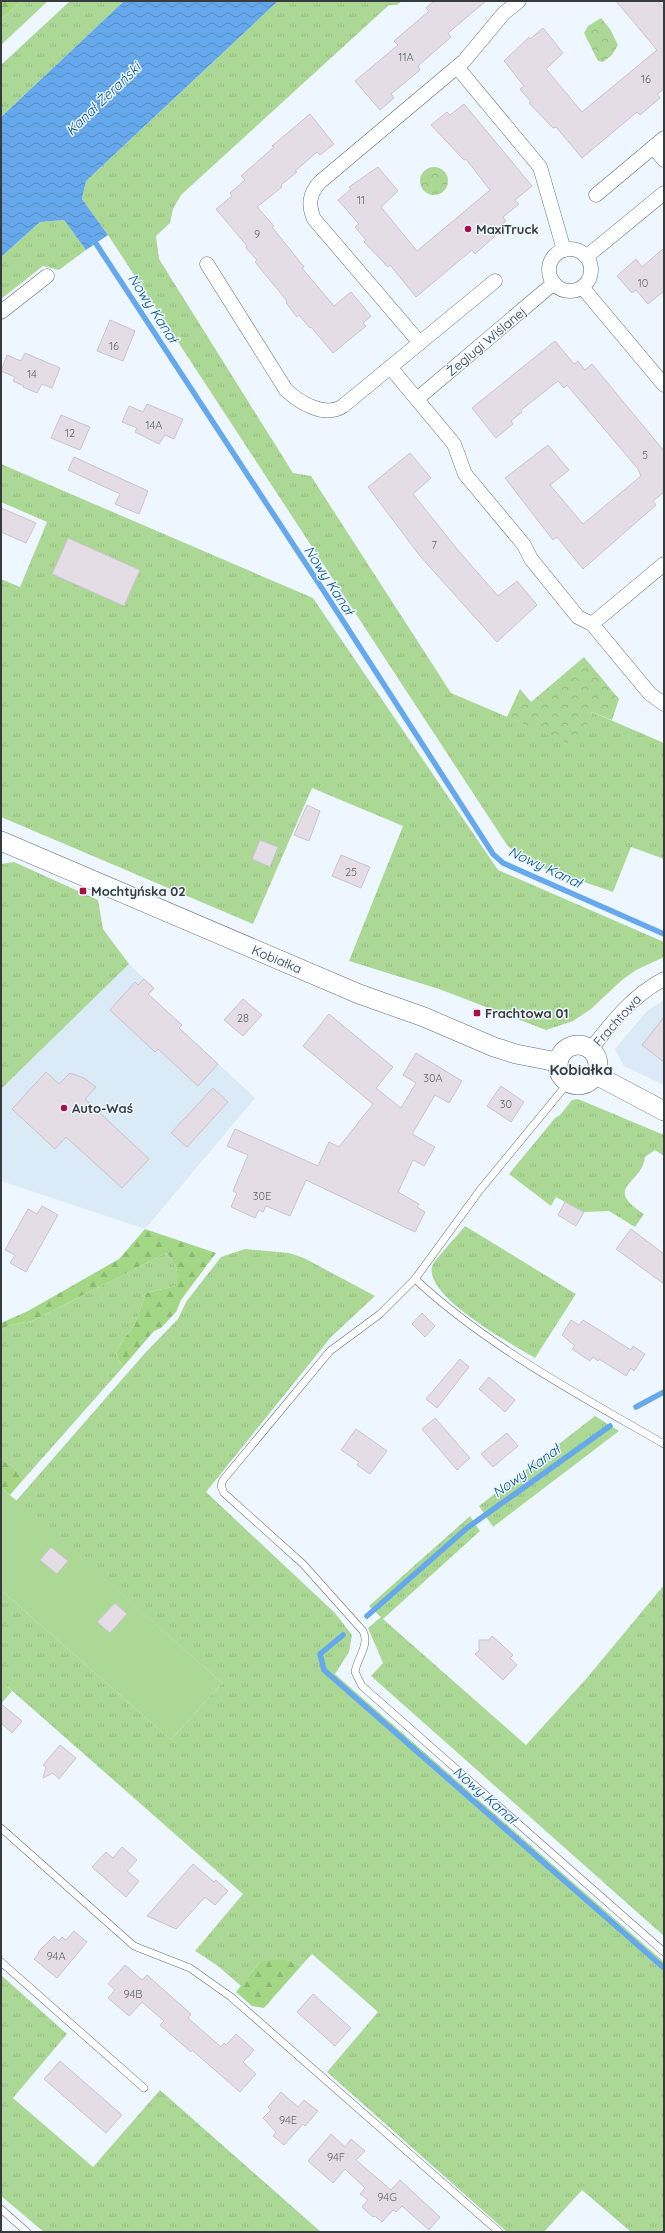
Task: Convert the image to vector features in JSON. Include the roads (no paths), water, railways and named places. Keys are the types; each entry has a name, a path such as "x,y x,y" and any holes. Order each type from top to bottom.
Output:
{"street":[{"path":"420,343 314,219 310,204 311,196 320,182 457,67 504,14 519,1"},
{"path":"457,67 540,167 564,250"},
{"path":"596,195 664,138"},
{"path":"653,147 664,160"},
{"path":"586,257 664,193"},
{"path":"572,249 586,257 590,265 590,274 582,287 571,291 562,289 554,283 550,276 549,268 552,260 564,250 572,249"},
{"path":"206,264 286,390 305,404 329,412 336,411 495,281"},
{"path":"1,312 47,276"},
{"name":"Żeglugi Wiślanej","path":"417,399 554,283"},
{"path":"582,287 664,385"},
{"path":"390,367 454,444 465,474 524,545 531,559 578,616 592,624 650,694 664,704"},
{"path":"592,624 664,564"},
{"name":"Kobiałka","path":"1,841 359,994 424,1017 494,1047 516,1054 558,1062"},
{"name":"Frachtowa","path":"591,1049 626,1008 644,991 664,979"},
{"path":"580,1044 591,1049 598,1059 596,1075 591,1081 584,1085 568,1083 558,1071 558,1062 565,1049 572,1045 580,1044"},
{"path":"596,1075 664,1111"}],"lane":[{"path":"568,1083 480,1190 415,1279 380,1314 330,1351 223,1480 221,1486 224,1493 303,1564 363,1631 366,1638 366,1644 355,1672 362,1686 664,1952"},
{"path":"415,1279 452,1312 576,1393 664,1444"},
{"path":"1,1828 134,1946 190,1968 231,1998 499,2232"},
{"path":"1,1962 144,2088"},
{"path":"1,2209 27,2232"}],"water":[{"name":"Kanał Żerański","path":"124,1 278,1 86,181 82,199 108,235 86,250 64,220 40,222 1,257 1,117"}],"waterway":[{"name":"Nowy Kanał","path":"93,239 327,596 493,854 503,863 664,934"},
{"name":"Nowy Kanał","path":"636,1407 664,1392"},
{"name":"Nowy Kanał","path":"367,1616 467,1528 610,1426"},
{"name":"Nowy Kanał","path":"343,1635 320,1654 324,1670 664,1968"}],"place":[{"name":"MaxiTruck","path":"468,229"},
{"name":"Mochtyńska 02","path":"83,891"},
{"name":"Frachtowa 01","path":"477,1013"},
{"name":"Auto-Waś","path":"64,1108"}],"district":[{"name":"Kobiałka","path":"581,1069"}]}
